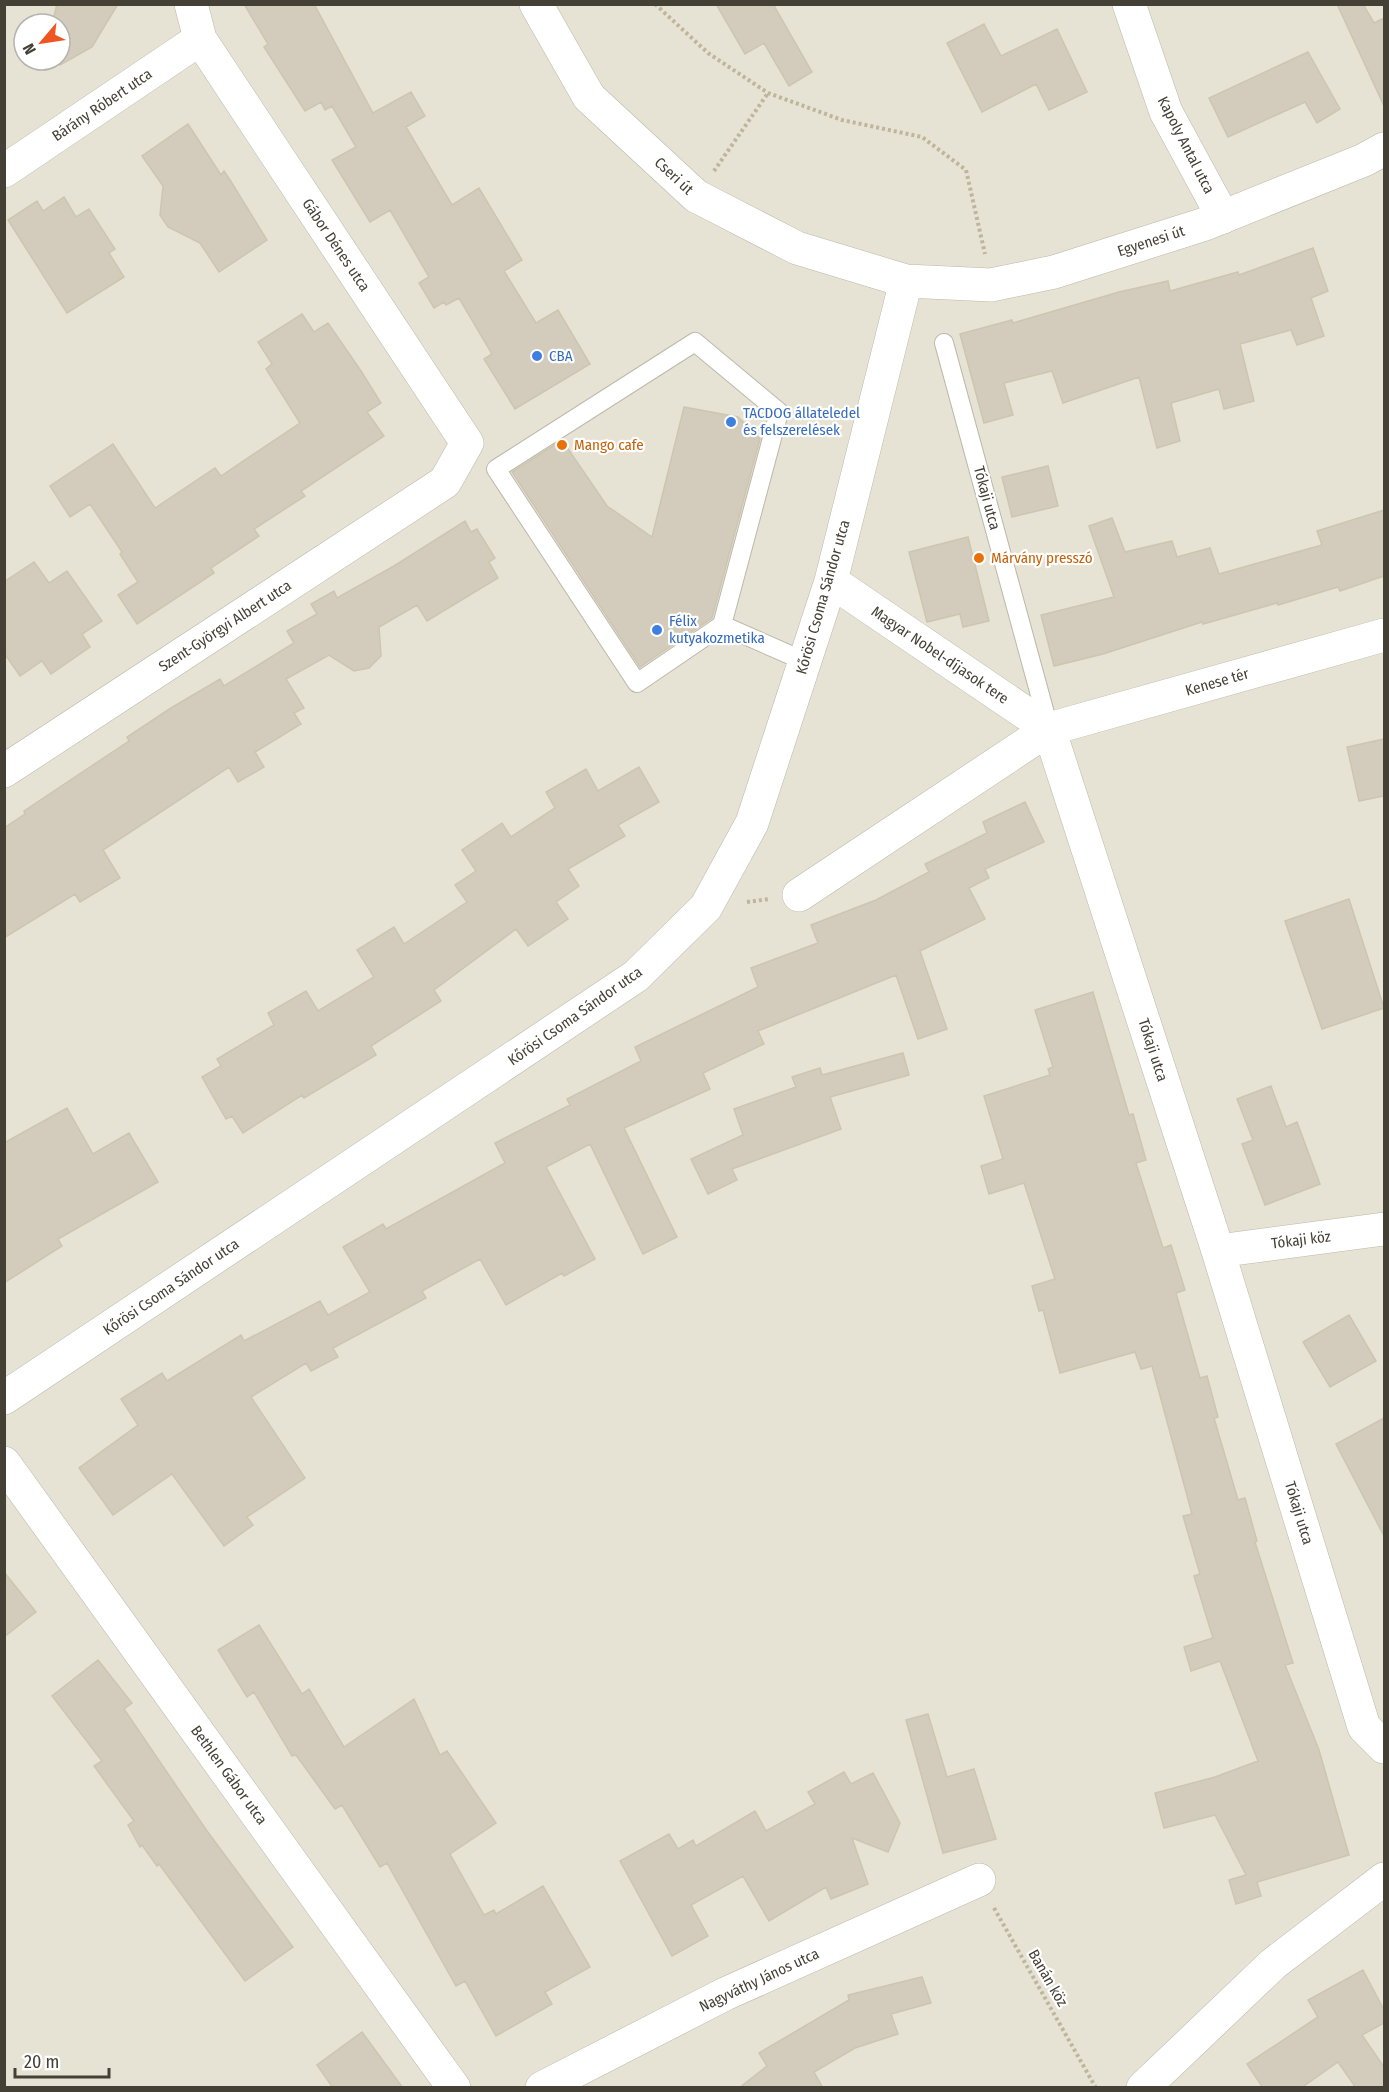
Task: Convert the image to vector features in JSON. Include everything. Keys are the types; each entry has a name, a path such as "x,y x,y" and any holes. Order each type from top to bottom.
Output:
{"street":[{"name":"Gábor Dénes utca","path":"191,4 200,39 467,443 445,482"},
{"name":"Cseri út","path":"536,4 589,97 696,196 797,248 906,281"},
{"name":"Kapoly Antal utca","path":"1129,4 1166,112 1223,217"},
{"name":"Bárány Róbert utca","path":"4,171 200,39"},
{"name":"Egyenesi út","path":"906,281 991,285 1053,272 1223,217 1364,160 1384,149"},
{"name":"Kőrösi Csoma Sándor utca","path":"4,1398 636,976 706,907 752,823 831,580 906,281"},
{"name":"Szent-Györgyi Albert utca","path":"4,771 445,482"},
{"name":"Magyar Nobel-díjasok tere","path":"831,580 1050,729"},
{"name":"Kenese tér","path":"1050,729 1384,635"},
{"path":"800,895 1050,729"},
{"name":"Tókaji utca","path":"1050,729 1218,1251 1364,1726 1384,1747"},
{"name":"Tókaji köz","path":"1218,1251 1384,1230"},
{"name":"Bethlen Gábor utca","path":"4,1462 454,2088"},
{"path":"1143,2088 1273,1964 1384,1879"},
{"name":"Nagyváthy János utca","path":"542,2088 725,1994 979,1880"}],"lane":[{"path":"695,342 779,412 722,625 637,683 496,469 695,342"},
{"name":"Tókaji utca","path":"944,343 1050,729"},
{"path":"722,625 804,661"}],"path":[{"path":"655,4 708,53 768,93 842,120 922,137 966,170 991,285"},
{"path":"696,196 768,93"},
{"path":"706,907 800,895"},
{"name":"Banán köz","path":"979,1880 1096,2088"}],"shaded area":[{"path":"5,5 1384,5 1384,2087 5,2087"}],"building":[{"path":"57,4 118,4 92,47 72,58 72,12 55,12"},
{"path":"244,4 314,4 373,113 411,92 425,116 406,127 452,205 479,188 522,260 504,271 536,323 558,310 590,364 515,409 484,359 492,354 459,298 446,305 444,302 434,308 419,283 429,277 390,210 370,222 332,160 356,147 332,106 325,110 321,102 305,111 264,47 268,44"},
{"path":"716,4 773,4 812,72 789,86 764,43 745,54"},
{"path":"1337,4 1363,4 1374,23 1384,18 1384,106"},
{"path":"984,24 1001,56 1057,29 1087,92 1049,110 1036,84 982,112 947,43"},
{"path":"1308,52 1340,109 1317,123 1305,102 1228,137 1209,98"},
{"path":"188,124 221,175 224,171 267,240 219,272 200,243 168,227 160,215 163,186 142,156"},
{"path":"64,197 76,217 89,209 115,249 109,253 124,277 67,313 8,220 37,201 43,211"},
{"path":"1313,248 1328,291 1311,298 1324,336 1297,345 1291,330 1240,344 1254,401 1224,409 1219,389 1171,403 1180,441 1157,448 1139,377 1063,403 1052,371 1004,383 1013,415 984,423 960,334 1012,320 1013,323 1119,292 1168,281 1170,291 1238,272 1239,275"},
{"path":"302,314 314,332 328,323 361,371 381,403 367,412 384,436 301,491 305,496 254,529 259,536 211,568 214,573 137,624 118,595 138,582 120,554 122,552 90,504 70,517 50,486 113,444 155,508 215,468 221,476 300,423 266,369 272,364 258,342"},
{"path":"684,407 738,417 760,439 712,618 640,667 512,472 562,440 607,506 652,537"},
{"path":"1048,466 1058,506 1012,517 1002,477"},
{"path":"1384,510 1384,576 1340,591 1338,587 1278,605 1277,603 1203,624 1202,622 1103,654 1054,666 1041,615 1114,597 1089,526 1112,518 1125,552 1172,541 1177,557 1210,548 1219,574 1322,545 1317,531"},
{"path":"465,521 471,532 477,529 495,558 489,562 498,578 427,621 417,605 379,627 381,656 369,668 354,671 329,655 286,679 304,708 294,713 301,724 255,752 264,767 238,782 229,767 103,850 120,878 80,902 75,894 4,938 4,828 25,814 24,811 129,741 127,737 171,708 220,679 224,686 294,643 287,631 317,614 311,604 334,591 337,598 394,566"},
{"path":"968,537 989,621 963,627 960,614 927,622 909,552"},
{"path":"34,562 49,583 67,571 102,621 82,634 90,647 51,674 42,661 20,676 4,653 4,582"},
{"path":"1384,739 1384,796 1359,801 1347,747"},
{"path":"639,767 659,802 618,825 625,836 568,869 579,886 556,902 568,919 528,946 516,929 434,990 441,1001 371,1046 376,1055 304,1098 302,1095 243,1133 232,1116 226,1119 202,1077 221,1066 217,1059 274,1025 268,1013 306,991 318,1011 374,977 357,950 394,927 404,944 467,902 455,885 476,871 462,850 502,823 511,837 555,808 546,792 586,769 598,791"},
{"path":"1025,802 1044,842 985,869 989,878 969,888 985,919 920,951 947,1029 918,1039 896,975 758,1031 764,1044 703,1073 710,1089 624,1128 677,1237 643,1254 590,1144 546,1167 595,1259 564,1276 562,1273 506,1305 480,1259 422,1291 426,1298 333,1348 338,1357 311,1371 306,1363 251,1397 305,1478 247,1517 253,1525 224,1546 172,1474 113,1515 79,1468 138,1425 121,1399 162,1373 167,1381 241,1335 244,1341 320,1301 328,1315 370,1292 343,1247 383,1224 386,1229 505,1163 495,1143 570,1105 567,1099 641,1061 635,1047 758,987 751,968 818,943 811,925 876,900 929,872 925,864 987,833 983,822"},
{"path":"1349,899 1384,1008 1322,1029 1285,921"},
{"path":"1093,992 1129,1115 1133,1114 1146,1160 1136,1163 1163,1248 1171,1245 1185,1290 1176,1293 1200,1378 1207,1376 1218,1417 1214,1418 1238,1500 1245,1498 1257,1541 1255,1542 1293,1663 1285,1665 1319,1750 1349,1855 1257,1882 1261,1896 1236,1904 1229,1880 1246,1875 1215,1815 1164,1828 1155,1793 1215,1777 1258,1761 1220,1661 1191,1671 1184,1647 1213,1638 1194,1576 1200,1574 1183,1516 1192,1514 1152,1366 1141,1369 1135,1352 1060,1373 1043,1310 1039,1311 1032,1286 1055,1279 1024,1183 989,1194 981,1166 1003,1159 984,1096 1050,1075 1048,1069 1053,1067 1035,1010"},
{"path":"903,1053 909,1075 830,1097 841,1129 732,1169 737,1180 708,1194 691,1159 743,1135 734,1109 796,1087 792,1077 820,1068 822,1075"},
{"path":"1271,1086 1286,1127 1297,1122 1320,1184 1265,1205 1242,1144 1253,1140 1237,1099"},
{"path":"67,1108 93,1154 129,1133 158,1182 58,1239 62,1246 4,1283 4,1143"},
{"path":"1349,1315 1376,1361 1330,1387 1303,1342"},
{"path":"1384,1418 1384,1536 1336,1444"},
{"path":"4,1572 36,1612 4,1637"},
{"path":"259,1625 302,1694 309,1689 344,1747 414,1699 440,1755 447,1751 496,1823 450,1854 484,1915 494,1910 496,1914 543,1886 590,1967 545,1992 552,2004 496,2036 465,1981 456,1986 387,1863 380,1867 342,1805 335,1809 296,1755 292,1756 254,1692 247,1697 218,1650"},
{"path":"98,1660 132,1703 124,1709 207,1831 293,1947 245,1981 159,1864 157,1866 142,1845 140,1847 128,1825 134,1821 94,1766 102,1761 52,1696"},
{"path":"928,1714 947,1777 974,1769 996,1839 943,1853 906,1720"},
{"path":"844,1772 851,1784 873,1773 900,1823 888,1852 852,1838 868,1884 831,1899 826,1887 769,1921 743,1876 691,1905 708,1936 672,1956 620,1861 669,1834 678,1849 693,1840 696,1846 755,1811 766,1831 815,1804 808,1792"},
{"path":"1363,1970 1384,2010 1384,2023 1362,2035 1384,2067 1384,2088 1356,2088 1338,2062 1301,2088 1263,2088 1247,2064 1318,2017 1308,2000"},
{"path":"922,1977 931,2003 891,2014 898,2034 855,2048 814,2072 823,2088 739,2088 767,2066 759,2053 849,2000 848,1995"},
{"path":"362,2032 403,2088 333,2088 317,2065"}],"place":[{"name":"CBA","path":"537,356"},
{"name":"TACDOG állateledel és felszerelések","path":"731,422"},
{"name":"Mango cafe","path":"562,445"},
{"name":"Márvány presszó","path":"979,558"},
{"name":"Félix kutyakozmetika","path":"657,630"}]}
